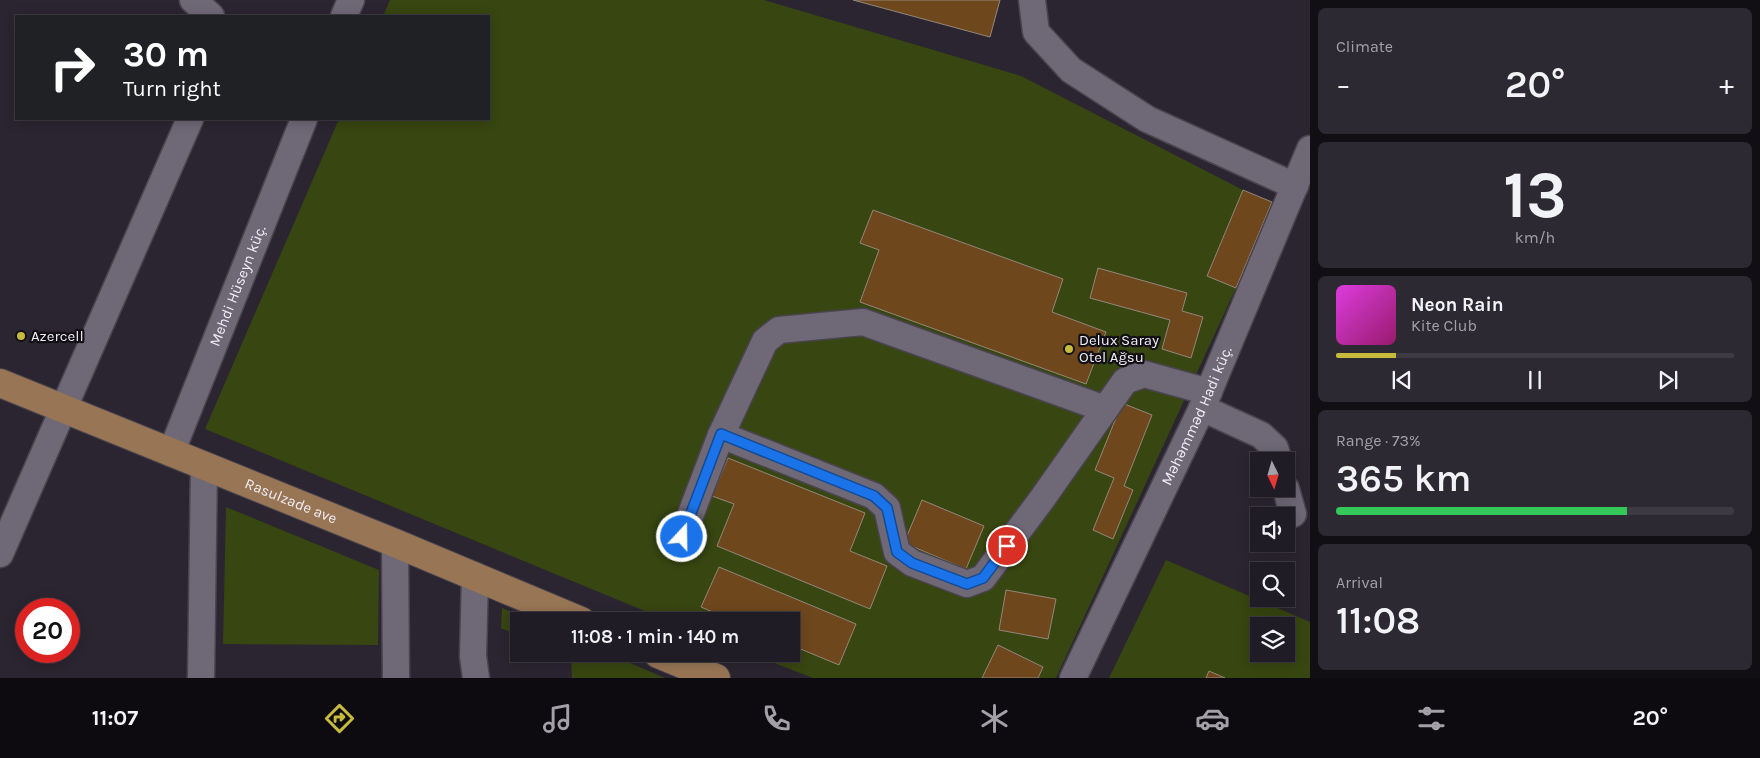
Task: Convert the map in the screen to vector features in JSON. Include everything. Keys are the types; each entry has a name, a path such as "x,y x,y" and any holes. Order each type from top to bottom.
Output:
{"main road":[{"name":"Rasulzade ave","path":"0,383 396,543 560,612"},
{"path":"677,662 716,678"}],"street":[{"path":"193,0 210,15"},
{"path":"344,15 351,0"},
{"path":"1032,0 1036,32 1070,70 1147,119 1295,186"},
{"path":"0,554 190,120"},
{"name":"Mehdi Hüseyn küç.","path":"172,453 304,120"},
{"name":"Məhəmməd Hadi küç.","path":"1073,678 1205,400 1310,149"},
{"path":"682,537 721,434 766,341 779,330 864,322 1105,409"},
{"path":"721,434 874,496 887,508 897,552 912,563 967,584 983,578 1042,499 1125,381 1144,374 1205,400 1261,435 1275,448 1276,452"},
{"path":"201,678 204,466"},
{"path":"396,543 396,678"},
{"path":"475,576 472,656 476,678"}],"green space":[{"path":"390,0 764,0 1021,76 1243,190 1207,275 1236,288 1056,678 813,678 772,662 800,662 800,612 647,612 205,429 339,120 490,120 490,15 383,15"},
{"path":"226,507 379,570 378,645 223,644"},
{"path":"1166,560 1250,596 1250,607 1275,607 1310,622 1310,678 1109,678"},
{"path":"502,608 512,612 510,612 510,632 501,628"},
{"path":"571,662 628,662 665,678 572,678"}],"building":[{"path":"853,0 1000,0 990,37"},
{"path":"1243,190 1272,202 1236,288 1207,276"},
{"path":"873,210 1063,279 1052,312 1106,332 1086,384 860,302 879,250 860,243"},
{"path":"1098,268 1187,293 1182,311 1203,317 1191,358 1162,349 1170,320 1090,298"},
{"path":"1122,403 1152,415 1124,486 1133,490 1113,539 1093,530 1114,478 1095,470"},
{"path":"728,458 865,513 850,551 887,566 870,609 717,546 734,504 712,496"},
{"path":"922,500 984,526 966,569 904,543"},
{"path":"719,567 856,624 839,665 800,649 800,612 713,612 701,607"},
{"path":"1006,590 1056,599 1048,639 999,630"},
{"path":"998,645 1043,667 1038,678 982,678"},
{"path":"1209,671 1225,678 1206,678"}],"place":[{"name":"Azercell","path":"21,336"},
{"name":"Delux Saray Otel Ağsu","path":"1069,349"}],"route":[{"path":"682,537 721,434 874,496 887,508 897,552 912,563 967,584 983,578 1007,546"}]}
